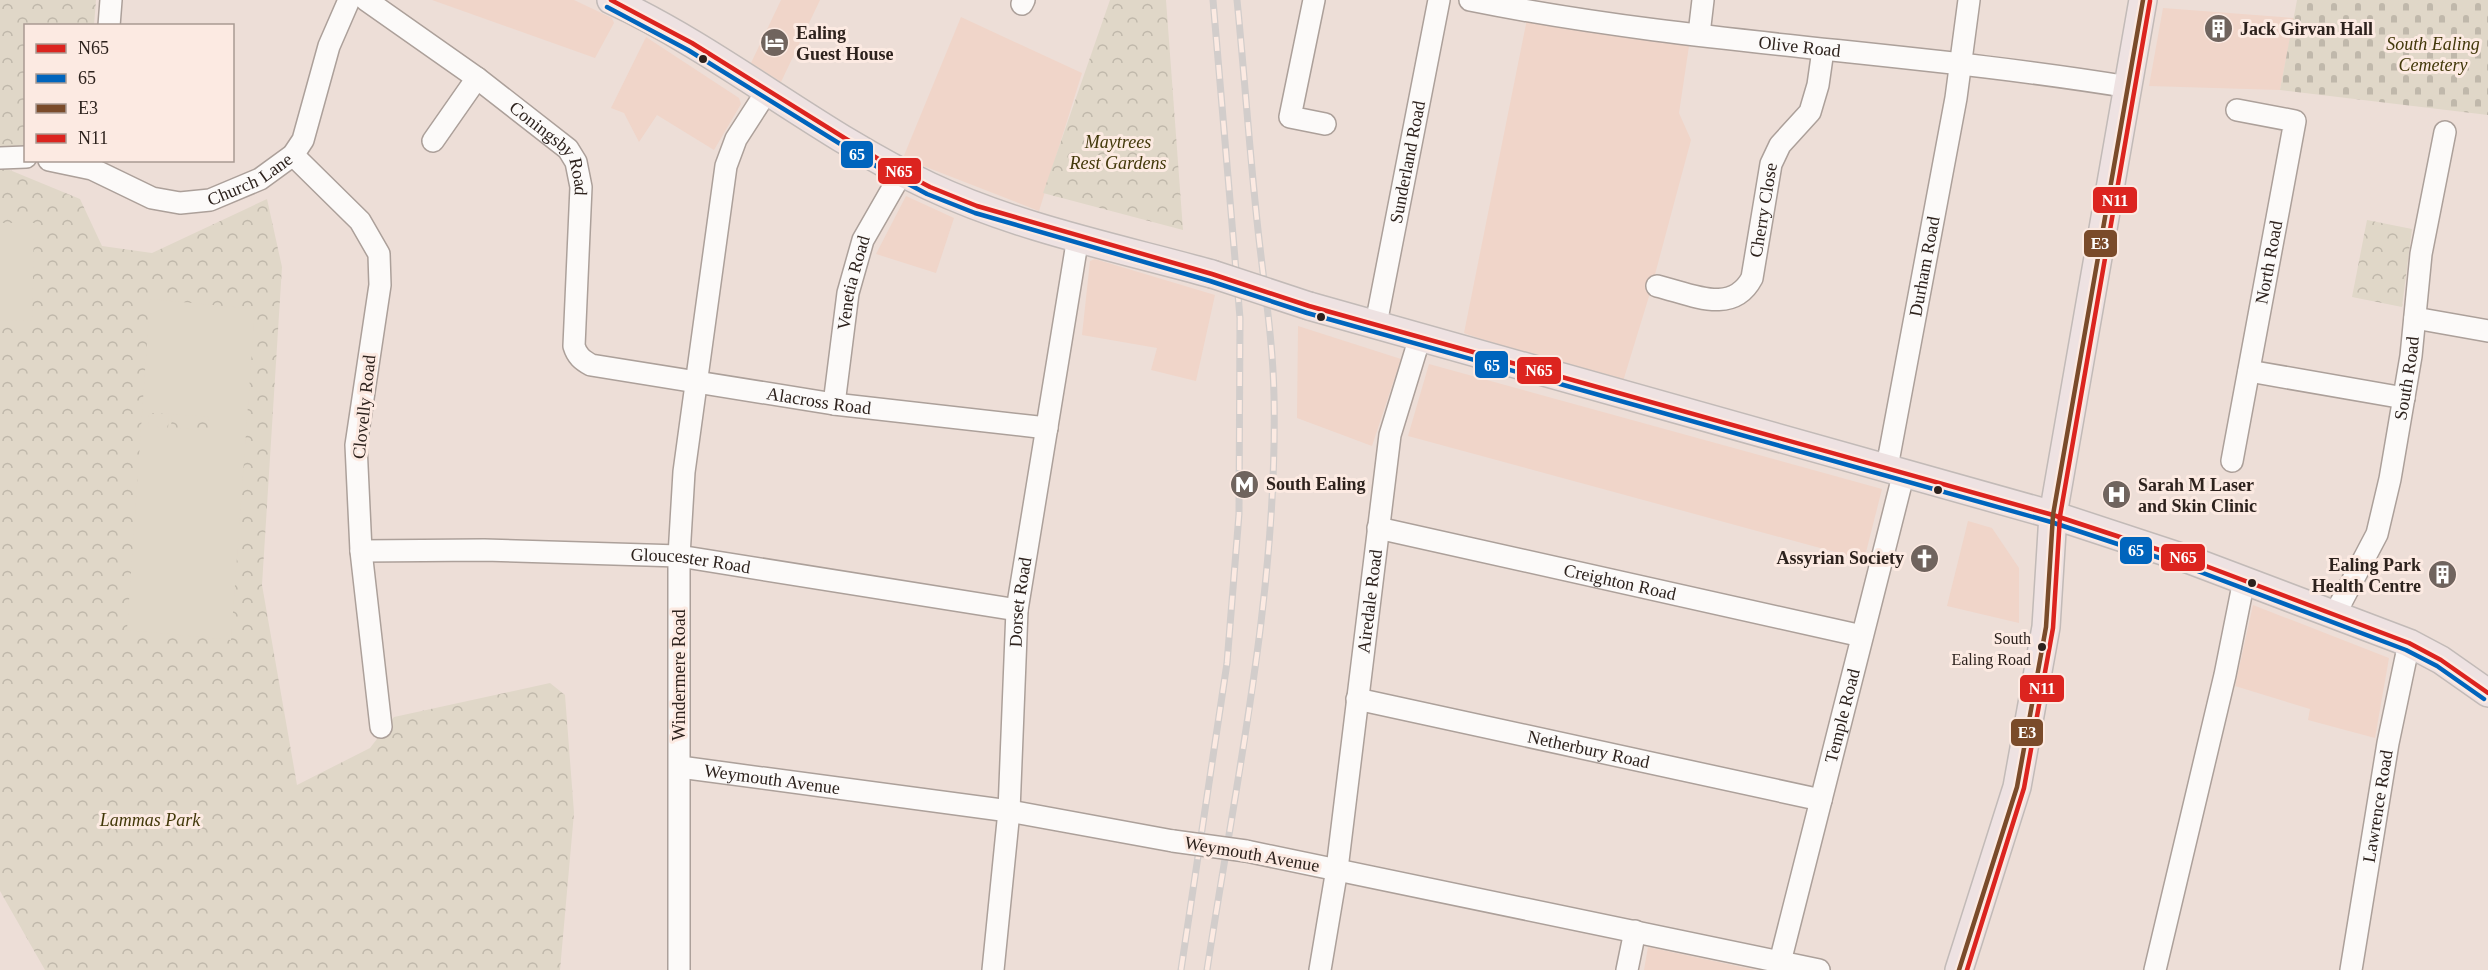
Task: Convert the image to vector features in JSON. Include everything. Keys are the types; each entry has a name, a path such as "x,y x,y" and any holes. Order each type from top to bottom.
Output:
{"main road":[{"path":"611,0 692,43 902,172 978,206 1078,237 1212,274 1309,306 2053,515 2244,580 2409,643 2441,660 2488,693"},
{"path":"1959,970 2017,787 2046,627 2053,515 2143,0"}],"street":[{"path":"109,24 111,0"},
{"name":"Church Lane","path":"67,162 93,165 152,198 192,203 238,190 277,169 293,155 303,140 329,46 349,0"},
{"name":"Coningsby Road","path":"366,0 477,78 568,148 576,162 581,186 574,346 577,354 591,365"},
{"path":"1314,0 1290,117 1325,124"},
{"name":"Sunderland Road","path":"1376,324 1439,0"},
{"name":"Olive Road","path":"1470,0 1534,13 2129,87"},
{"path":"1699,34 1703,0"},
{"name":"Durham Road","path":"1895,469 1961,66 1969,0"},
{"name":"Cherry Close","path":"1657,286 1714,300 1736,298 1745,291 1752,278 1771,164 1780,145 1810,112 1823,50"},
{"path":"433,141 477,78"},
{"name":"Windermere Road","path":"679,970 679,556 684,472 726,166 736,139 767,91"},
{"name":"North Road","path":"2232,461 2295,121 2237,110"},
{"name":"South Road","path":"2336,614 2377,534 2404,398 2421,254 2445,132"},
{"name":"Clovelly Road","path":"293,155 360,221 379,254 380,285 356,445 361,551 381,727"},
{"path":"0,158 24,157"},
{"name":"Venetia Road","path":"834,404 848,293 863,240 902,172"},
{"name":"Dorset Road","path":"993,970 1009,811 1017,610 1078,237"},
{"path":"2415,318 2488,331"},
{"name":"Airedale Road","path":"1320,970 1337,869 1390,435 1420,337"},
{"name":"Alacross Road","path":"591,365 834,404 1047,428"},
{"path":"2249,371 2404,398"},
{"name":"Temple Road","path":"1780,962 1862,636 1895,469"},
{"name":"Creighton Road","path":"1378,528 1862,636"},
{"name":"Gloucester Road","path":"361,551 484,550 679,556 1017,610"},
{"path":"2155,970 2225,675 2244,580"},
{"name":"Lawrence Road","path":"2351,970 2388,743 2409,643"},
{"name":"Netherbury Road","path":"1357,699 1821,800"},
{"name":"Weymouth Avenue","path":"680,767 1009,811 1173,841 1246,851 1819,970"},
{"path":"1627,970 1635,931"}],"shaded area":[{"path":"432,0 574,0 612,18 614,23 595,58"},
{"path":"781,0 820,0 781,82 751,63"},
{"path":"2163,8 2294,18 2280,90 2149,86"},
{"path":"1528,14 1689,46 1679,113 1691,140 1650,293 1621,388 1464,333"},
{"path":"961,17 1082,73 1039,211 903,158"},
{"path":"646,37 739,98 741,104 714,150 657,115 639,142 624,113 611,108"},
{"path":"906,196 954,218 936,273 876,254"},
{"path":"1095,259 1215,295 1196,381 1151,370 1157,348 1082,335 1090,261"},
{"path":"1298,326 1401,359 1372,446 1297,418"},
{"path":"1429,364 1882,489 1864,560 1408,436"},
{"path":"1968,521 1992,528 2019,568 2019,623 1947,606"},
{"path":"2253,605 2389,658 2375,738 2308,720 2310,709 2235,686"},
{"path":"1648,947 1756,970 1644,970"}],"green space":[{"path":"0,0 96,0 94,24 24,24 24,149 0,150"},
{"name":"Maytrees Rest Gardens","path":"1110,0 1166,0 1183,230 1043,193"},
{"name":"South Ealing Cemetery","path":"2297,0 2488,0 2488,115 2280,90"},
{"name":"Lammas Park","path":"0,166 80,199 102,246 152,253 267,199 282,267 262,585 297,785 370,748 394,717 550,683 565,695 574,813 560,970 45,970 0,891"},
{"path":"2367,220 2412,229 2402,307 2352,297"},
{"path":"0,223 34,223 32,321 0,320"},
{"path":"150,299 255,309 231,640 127,630","holes":["149,413 169,414 168,428 148,426","172,414 209,417 208,430 171,428"]}],"railway":[{"path":"1181,970 1227,663 1239,514 1240,318 1213,0"},
{"path":"1207,970 1253,684 1269,540 1273,468 1272,357 1237,0"}],"transit line":[{"name":"N65","path":"611,0 692,43 888,165 930,187 977,206 1212,274 1309,306 2053,515 2190,560 2409,643 2441,660 2488,693"},
{"name":"E3","path":"1959,970 2017,787 2046,627 2053,515 2143,0"},
{"name":"N11","path":"1967,970 2024,788 2053,628 2060,516 2150,1"},
{"name":"65","path":"607,7 688,50 884,171 927,194 975,213 1210,281 1307,313 2051,522 2187,567 2406,650 2437,666 2484,699"}],"place":[{"name":"Jack Girvan Hall","path":"2219,29"},
{"name":"Ealing Guest House","path":"775,43"},
{"name":"South Ealing","path":"1245,484"},
{"name":"Sarah M Laser and Skin Clinic","path":"2117,495"},
{"name":"Assyrian Society","path":"1925,558"},
{"name":"Ealing Park Health Centre","path":"2442,575"},
{"name":"South Ealing Road","path":"2042,647"}]}
